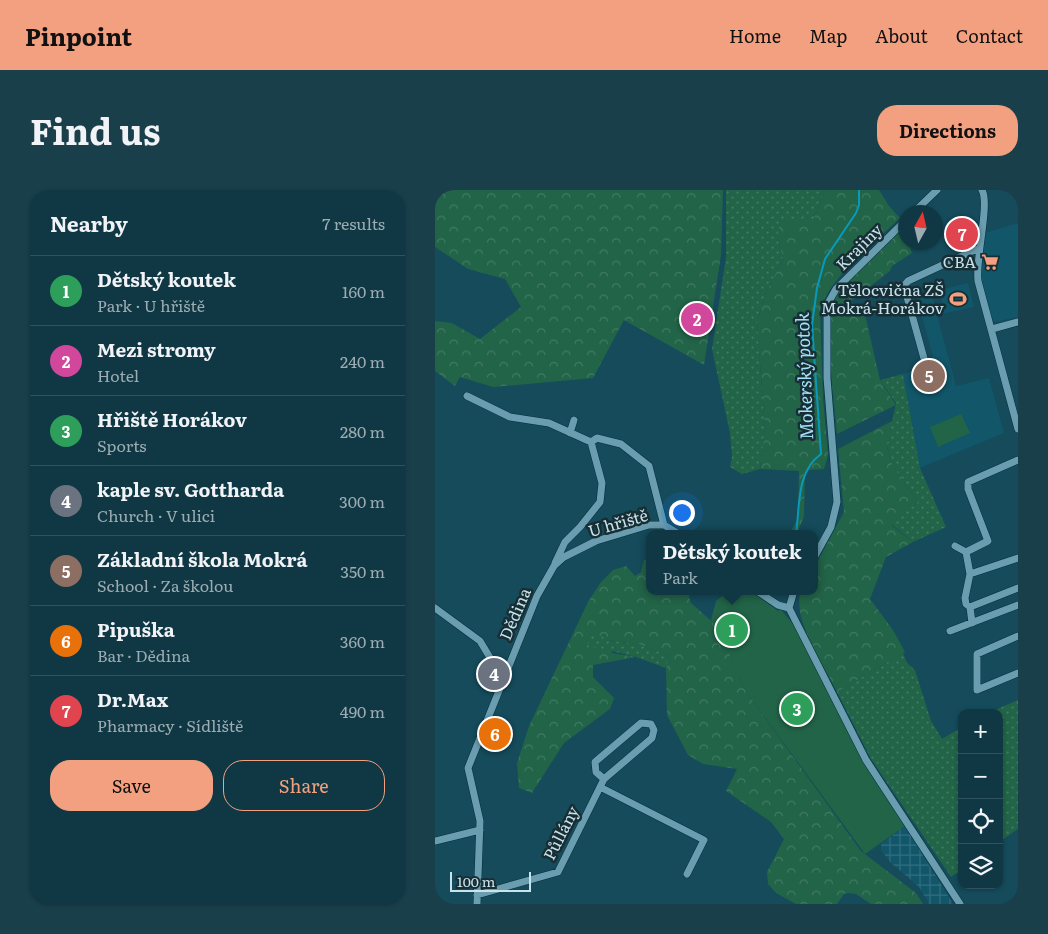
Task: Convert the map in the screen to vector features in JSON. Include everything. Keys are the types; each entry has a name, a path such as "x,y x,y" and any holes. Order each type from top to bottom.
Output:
{"street":[{"path":"921,205 937,190"},
{"path":"982,190 985,201 979,248 978,281 1018,429"},
{"name":"Krajiny","path":"818,550 831,526 837,502 827,378 827,305 836,289 898,228"},
{"path":"925,362 904,286 908,280 979,248"},
{"path":"991,329 1018,322"},
{"path":"467,396 510,417 549,423 591,442"},
{"path":"570,433 574,420"},
{"path":"591,442 597,438 621,444 649,466 664,525"},
{"path":"554,566 565,542 581,528 600,502 602,483 591,442"},
{"path":"966,552 988,541 968,489 968,482 1018,460"},
{"name":"U hřiště","path":"565,557 607,537 649,525 664,525 672,530"},
{"path":"955,546 966,552"},
{"path":"966,552 970,574 965,598 966,604 970,607 972,623"},
{"name":"Dědina","path":"479,830 480,821 468,768 537,596 554,566 565,557"},
{"path":"970,574 1018,558"},
{"path":"970,607 1018,588"},
{"path":"764,595 778,605 789,608"},
{"path":"791,595 789,608 866,760 960,904"},
{"path":"950,631 1018,605"},
{"path":"435,608 480,641 495,666 506,672"},
{"path":"1018,636 977,654 977,690 1018,673"},
{"name":"Půllány","path":"477,895 558,872 604,779 652,738 654,734 653,726 648,722 641,723 595,762 596,772 604,779"},
{"path":"600,787 704,840 687,874"},
{"path":"435,841 479,830 477,904"}],"shaded area":[{"path":"1018,223 1018,317 995,322 992,319 981,281 980,261 985,233"},
{"path":"968,283 974,307 937,315 956,386 989,378 1004,433 920,468 903,374 935,364 917,298 932,294 936,311 944,309 939,290"},
{"path":"905,826 953,904 929,904 919,887 890,862 881,850 881,844"}],"green space":[{"path":"435,190 723,190 721,255 704,365 624,320 593,378 493,387 460,377 455,386 435,371 435,321 452,323 480,339 521,307 505,279 468,269 435,247"},
{"path":"726,190 825,190 814,217 815,220 787,220 781,223 778,229 783,260 765,294 757,323 765,428 760,469 742,474 730,467 732,457 730,433 712,349 726,257"},
{"path":"825,190 879,190 898,216 898,220 842,274 824,299 820,311 823,398 828,455 824,469 809,470 805,473 804,516 799,530 791,530 798,519 799,471 760,469 765,428 757,323 765,294 783,260 778,238 778,228 781,223 787,220 815,220 814,217"},
{"path":"898,234 898,250 911,250 912,253 892,266 890,271 850,302 863,306 880,380 896,405 837,434 830,340 832,305 836,294 850,276"},
{"path":"903,374 920,468 946,527 913,542 891,524 918,502 893,466 887,446 896,403 880,380"},
{"path":"961,414 970,433 938,447 930,427"},
{"path":"894,420 887,447 893,466 918,502 891,525 913,542 886,557 870,599 893,630 905,652 837,692 805,628 799,602 800,595 818,595 818,560 844,512 838,449"},
{"path":"646,559 646,595 689,595 691,603 717,626 745,690 861,851 916,893 923,904 871,904 856,894 849,893 844,894 837,904 796,904 776,893 768,884 767,872 784,839 771,822 726,791 737,769 703,764 688,755 667,715 666,668 669,656 642,645 609,640 612,653 636,657 593,665 593,677 614,698 610,709 564,743 532,793 519,788 517,763 529,726 588,602 601,582 613,570 626,566 635,576 641,572 644,560"},
{"path":"723,595 756,595 778,611 780,609 796,627 856,748 905,826 865,854 745,690 717,627 711,620 716,601"},
{"path":"593,632 609,640 642,645 669,656 666,668 636,657 587,645"},
{"path":"903,653 907,663 915,670 931,721 942,739 958,729 958,872 951,877 871,759 837,692"},
{"path":"1018,700 1018,829 1003,839 1003,709 997,709"}],"waterway":[{"name":"Mokerský potok","path":"796,530 803,480 813,461 821,454 812,325 817,288 825,259 856,213 859,205 859,190"}],"place":[{"name":"Dr.Max","path":"962,234"},
{"name":"CBA","path":"990,262"},
{"name":"Tělocvična ZŠ Mokrá-Horákov","path":"958,299"},
{"name":"Mezi stromy","path":"697,319"},
{"name":"Základní škola Mokrá","path":"929,376"},
{"name":"Dětský koutek","path":"732,630"},
{"name":"kaple sv. Gottharda","path":"494,674"},
{"name":"Hřiště Horákov","path":"797,709"},
{"name":"Pipuška","path":"495,734"}]}
